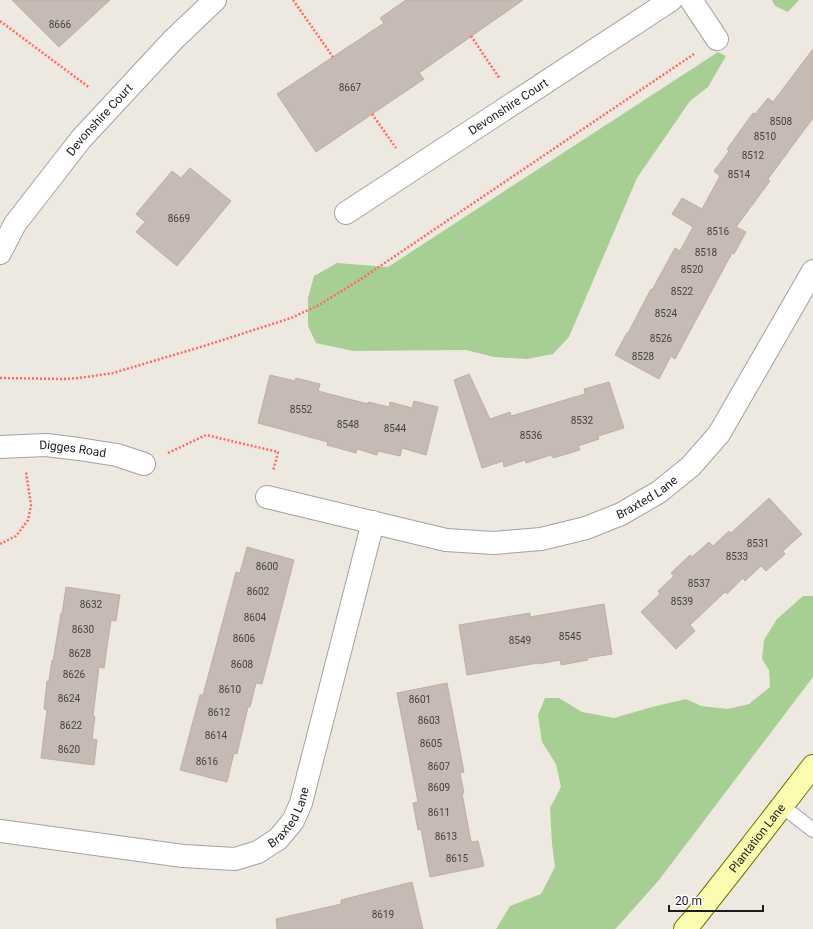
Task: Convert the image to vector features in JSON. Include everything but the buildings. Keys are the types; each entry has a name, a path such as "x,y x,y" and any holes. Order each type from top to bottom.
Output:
{"street":[{"name":"Devonshire Court","path":"0,253 15,224 81,139 173,40 215,0"},
{"name":"Devonshire Court","path":"346,213 671,0"},
{"path":"691,0 717,39"},
{"name":"Braxted Lane","path":"267,497 446,540 494,543 541,539 586,528 621,514 659,492 691,466 719,434 813,271"},
{"name":"Digges Road","path":"0,447 46,446 86,450 117,455 144,464"},
{"name":"Braxted Lane","path":"0,831 183,856 235,859 258,852 278,839 293,821 301,803 373,522"},
{"name":"Plantation Lane","path":"685,929 813,766"}],"lane":[{"path":"782,806 813,830"}],"path":[{"path":"293,0 333,57"},
{"path":"0,21 113,104"},
{"path":"471,36 516,101"},
{"path":"0,378 64,379 113,373 261,328 291,318 319,305 367,275 717,39"},
{"path":"372,114 411,170"},
{"path":"144,464 206,436 278,452 267,497"},
{"path":"0,544 16,536 28,520 31,505 22,446"}],"green space":[{"path":"772,0 799,0 788,12 775,6"},
{"path":"718,52 726,56 708,87 690,101 637,178 569,337 553,354 527,359 494,357 466,350 353,351 316,343 308,326 308,298 314,276 337,263 388,267"},
{"path":"803,596 813,596 813,677 659,880 620,924 615,929 496,929 510,906 541,894 555,867 550,808 561,787 556,764 542,742 538,715 545,698 559,698 582,712 614,718 686,699 701,706 728,709 749,704 770,687 769,670 762,659 764,640 777,619"}]}
